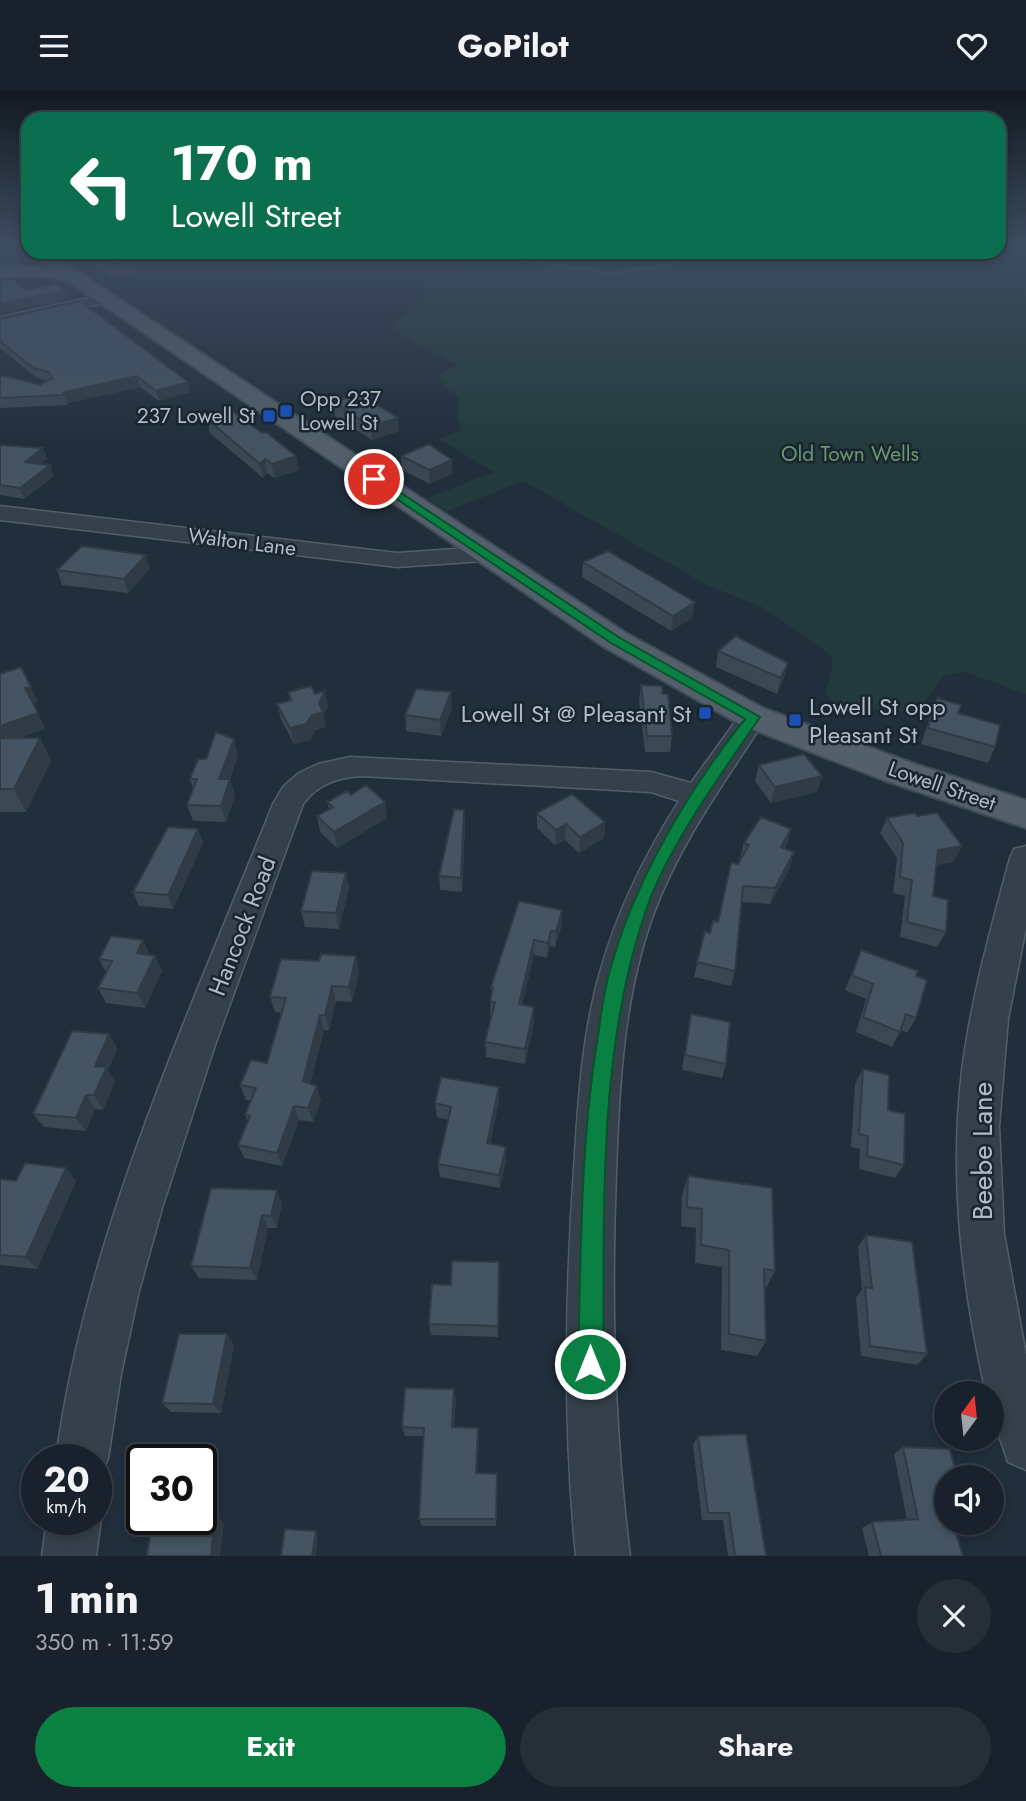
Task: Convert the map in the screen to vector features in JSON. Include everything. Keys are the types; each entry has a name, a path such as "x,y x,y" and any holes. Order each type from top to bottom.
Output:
{"main road":[{"name":"Lowell Street","path":"127,311 615,640 708,695 753,717 899,772 1026,814"}],"street":[{"path":"0,321 45,311"},
{"name":"Walton Lane","path":"0,513 397,560 485,554"},
{"path":"603,1556 592,1451 590,1339 594,1188 607,1027 624,948 642,898 700,796 753,717"},
{"name":"Hancock Road","path":"85,1444 104,1333 128,1248 179,1096 288,804 296,791 325,772 361,767 651,782 700,796"},
{"name":"Beebe Lane","path":"1026,858 988,1019 982,1076 979,1170 982,1235 992,1311 1026,1444"},
{"path":"69,1556 72,1535"}],"green space":[{"name":"Old Town Wells","path":"409,311 1026,311 1026,694 965,672 943,676 920,708 912,712 839,707 825,693 833,665 831,655 764,608 709,586 523,481 447,511 427,498 494,472 438,439 462,430 457,420 459,396 444,388 438,375 458,365 392,330 394,323"}],"building":[{"path":"34,311 94,311 188,382 156,391 137,376 64,392 64,395 0,398 0,376 40,385 52,378 49,372 33,368 0,341 0,319"},
{"path":"359,394 398,418 370,426 334,402"},
{"path":"233,412 262,433 266,432 296,456 272,464 265,459 260,464 207,419"},
{"path":"429,444 452,460 429,470 401,456"},
{"path":"0,445 43,448 25,462 50,465 20,488 0,485"},
{"path":"82,546 146,555 124,579 57,570"},
{"path":"608,551 695,602 673,616 583,562"},
{"path":"736,636 788,663 781,678 718,651"},
{"path":"21,667 31,687 25,688 38,713 0,726 0,674"},
{"path":"641,685 662,686 663,694 668,694 672,736 647,736"},
{"path":"311,686 315,694 325,691 319,703 323,712 312,715 306,724 290,728 277,704 292,700 288,692"},
{"path":"416,689 451,692 440,720 405,715"},
{"path":"937,698 961,705 958,713 1000,725 995,747 928,728"},
{"path":"216,732 234,739 219,779 230,779 221,806 187,805 197,779 190,779 198,759 206,759"},
{"path":"0,738 40,738 14,789 0,789"},
{"path":"804,754 822,776 775,787 759,765"},
{"path":"366,785 385,802 334,832 317,816 333,807 327,802 347,791 351,795"},
{"path":"572,794 605,822 580,837 566,824 556,830 537,813"},
{"path":"454,809 464,810 461,878 439,876"},
{"path":"915,813 917,816 937,813 962,846 938,850 933,896 948,900 946,932 907,922 912,880 900,877 903,843 887,818"},
{"path":"761,817 791,829 781,847 794,852 775,888 743,886 735,971 697,962 705,931 710,933 713,921 718,922 731,863 738,864 749,845 744,843"},
{"path":"168,827 198,829 168,895 133,892"},
{"path":"312,871 346,873 336,913 301,911"},
{"path":"519,901 562,910 556,932 551,931 548,943 534,940 519,1004 534,1007 525,1049 485,1042 495,1002 490,1001 491,987"},
{"path":"111,936 143,940 137,953 155,956 137,993 98,988 112,961 99,959"},
{"path":"861,950 918,971 916,976 927,980 916,1018 906,1014 900,1032 863,1017 873,984 852,975"},
{"path":"321,954 356,956 349,987 332,986 325,1015 320,1015 303,1081 317,1086 308,1108 294,1106 277,1153 238,1145 250,1116 245,1115 256,1088 240,1085 251,1060 267,1063 286,998 270,997 281,959 319,961"},
{"path":"691,1014 730,1022 726,1064 685,1055"},
{"path":"72,1031 109,1034 95,1066 107,1067 94,1095 86,1095 76,1118 33,1114"},
{"path":"863,1069 889,1075 888,1110 905,1114 904,1165 867,1156 868,1136 859,1134"},
{"path":"441,1077 499,1087 487,1143 506,1147 499,1175 438,1164 451,1107 435,1103"},
{"path":"25,1163 66,1168 26,1257 0,1255 0,1179 16,1181"},
{"path":"688,1176 772,1188 775,1271 764,1269 766,1341 729,1334 729,1250 701,1245 702,1209 687,1207"},
{"path":"211,1188 277,1190 271,1216 262,1215 250,1268 191,1266"},
{"path":"866,1235 912,1242 927,1354 870,1346 865,1287 872,1288"},
{"path":"452,1261 499,1262 498,1326 429,1324 432,1284 451,1285"},
{"path":"179,1334 227,1334 213,1404 162,1403"},
{"path":"405,1388 454,1389 452,1427 478,1428 476,1473 497,1474 496,1519 419,1519 424,1428 402,1427"},
{"path":"746,1434 766,1556 735,1556 729,1513 708,1513 698,1436"},
{"path":"903,1447 950,1451 954,1465 934,1465 934,1535 957,1535 963,1556 881,1556 872,1522 918,1519"},
{"path":"285,1529 316,1531 312,1556 281,1556"},
{"path":"150,1535 213,1535 211,1556 147,1556"}],"place":[{"name":"Opp 237 Lowell St","path":"286,411"},
{"name":"237 Lowell St","path":"269,416"},
{"name":"Lowell St @ Pleasant St","path":"705,713"},
{"name":"Lowell St opp Pleasant St","path":"795,720"}],"route":[{"path":"374,479 615,640 708,695 753,717 730,748 661,861 642,898 617,975 601,1077 594,1188 590,1364"}]}
